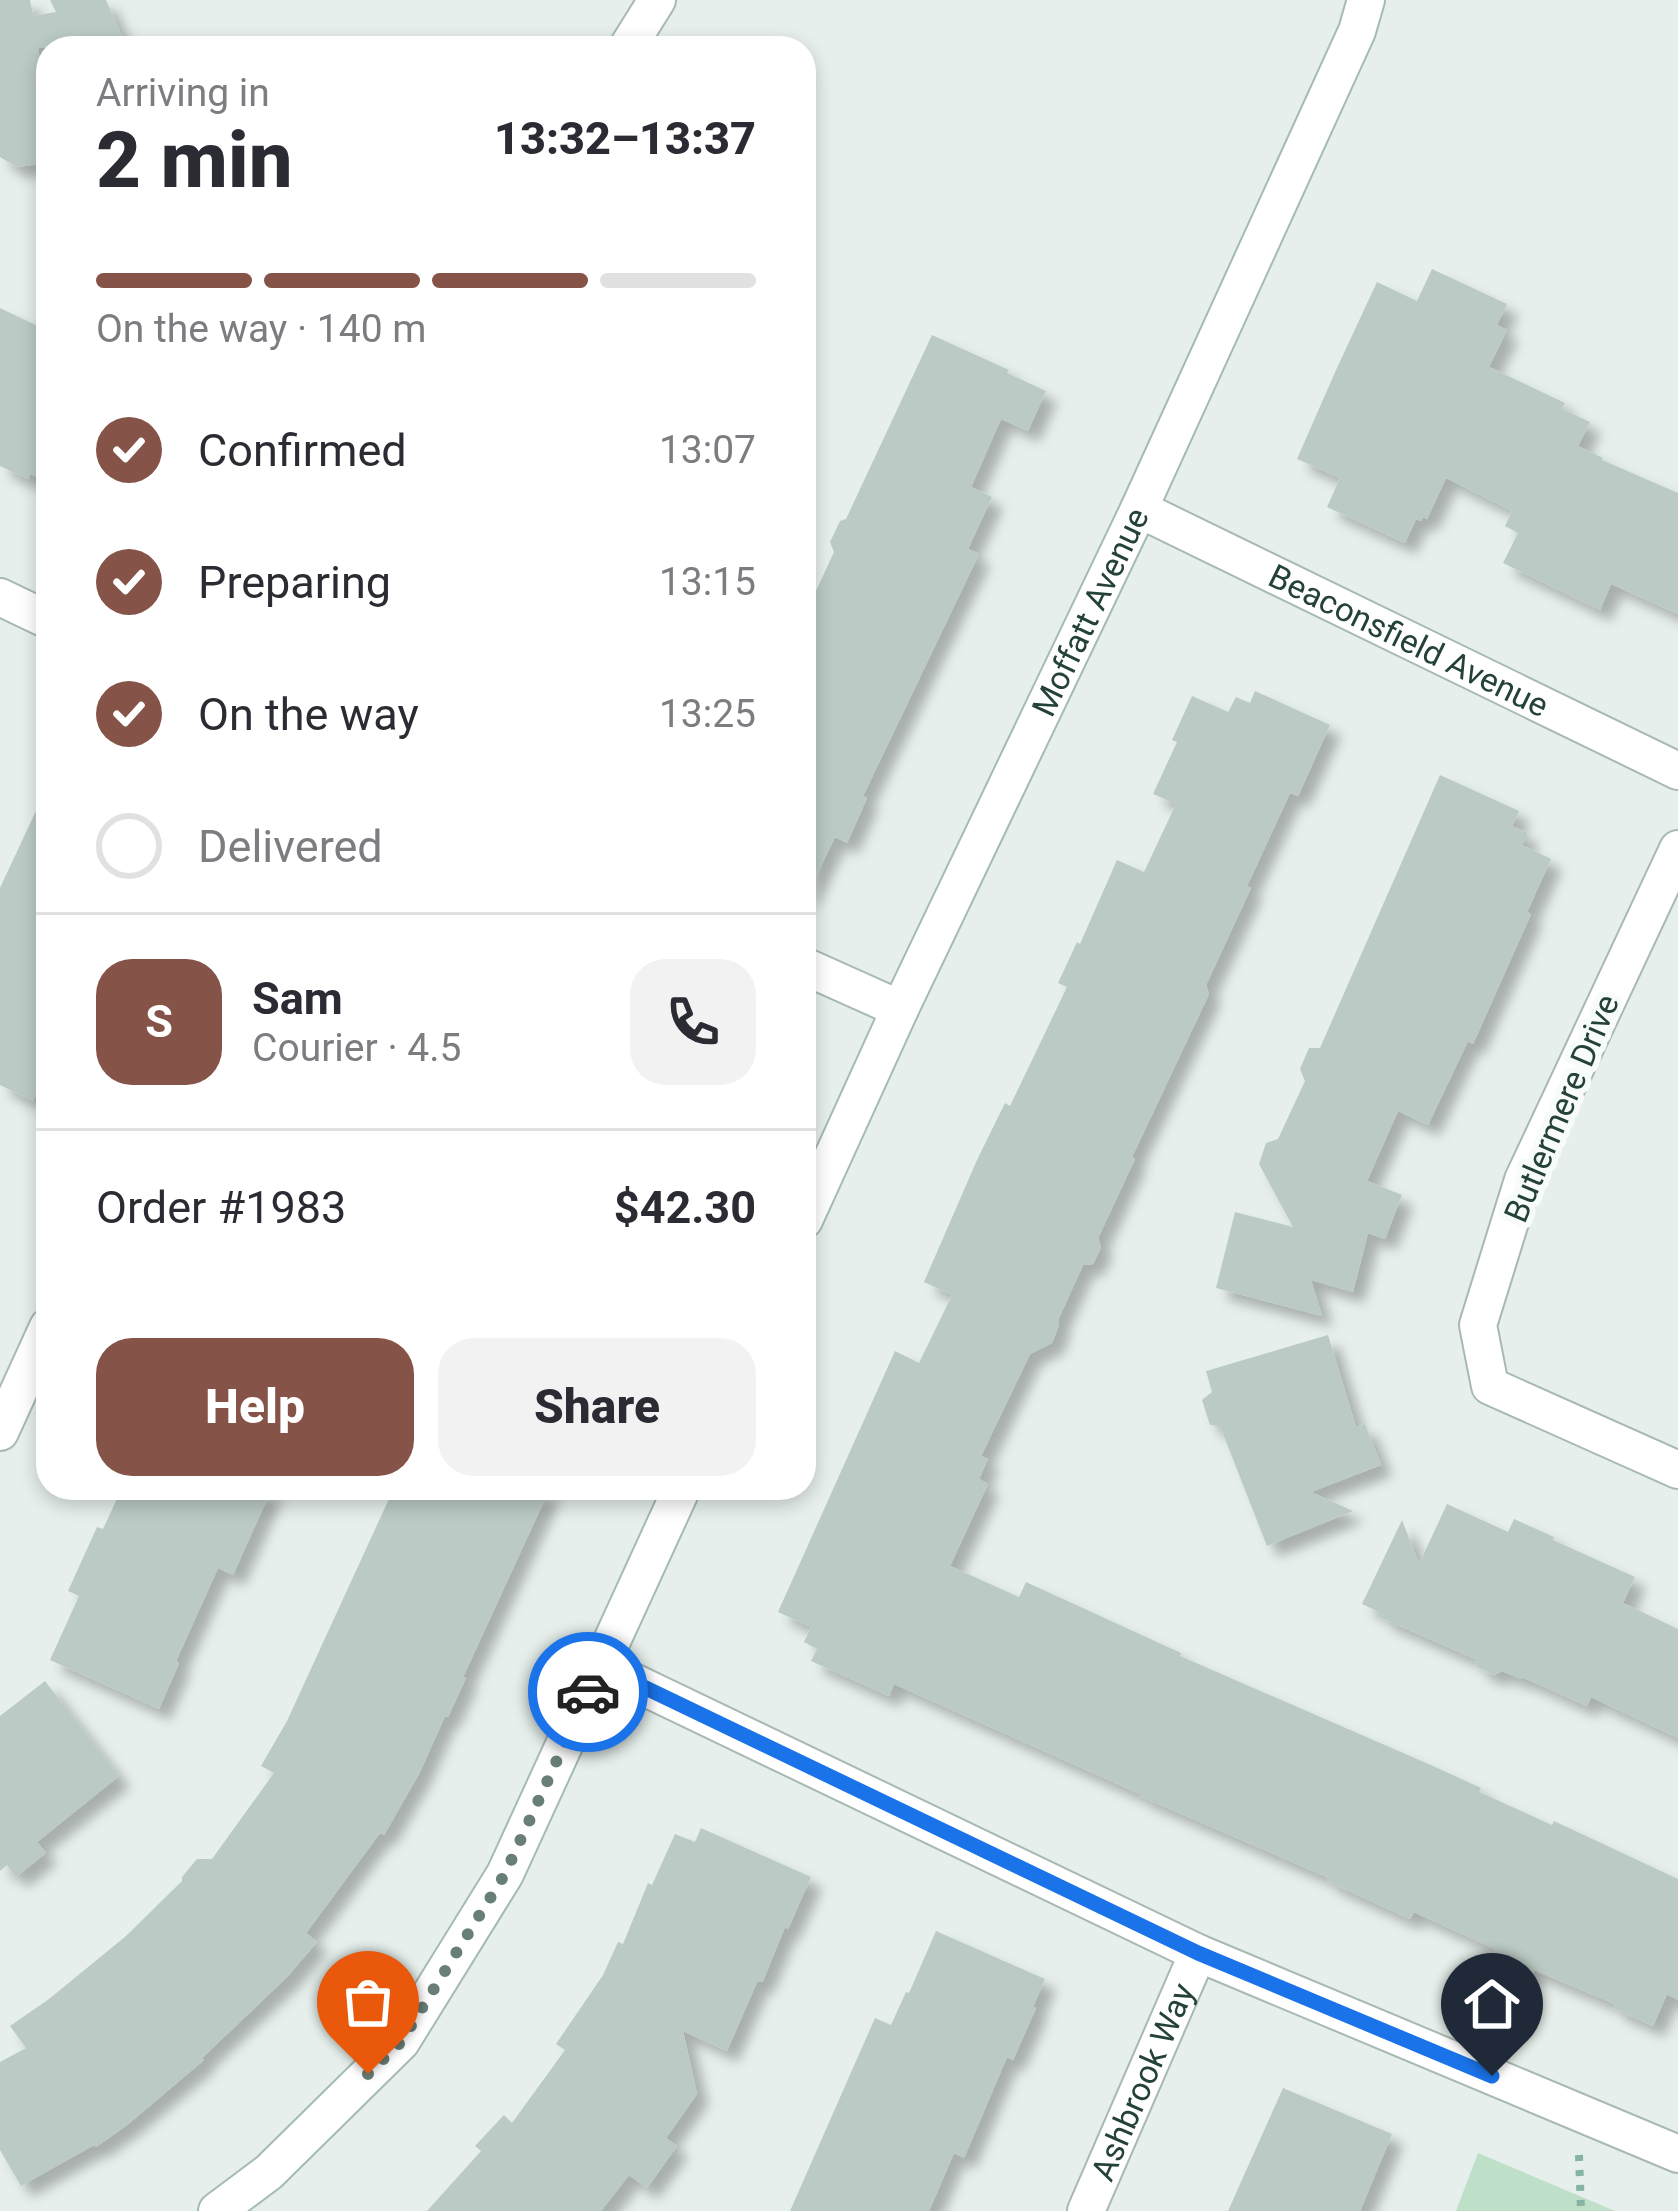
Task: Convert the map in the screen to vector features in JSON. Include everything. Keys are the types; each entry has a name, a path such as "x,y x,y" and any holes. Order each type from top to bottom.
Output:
{"street":[{"path":"634,36 657,0"},
{"name":"Moffatt Avenue","path":"816,1194 1139,509 1347,53 1366,0"},
{"name":"Beaconsfield Avenue","path":"1139,509 1678,771"},
{"path":"0,597 36,614"},
{"name":"Butlermere Drive","path":"1678,849 1523,1180 1478,1325 1490,1386 1678,1469"},
{"path":"816,971 901,1009"},
{"path":"0,1432 36,1353"},
{"path":"217,2211 268,2172 401,2042 505,1874 676,1500"},
{"path":"600,1666 1198,1953 1678,2154"},
{"name":"Ashbrook Way","path":"1086,2211 1198,1953"}],"green space":[{"path":"1478,2153 1615,2211 1456,2211"}],"building":[{"path":"0,0 30,0 33,16 56,12 50,0 106,0 122,36 36,36 36,165 17,167 0,157"},
{"path":"1432,269 1507,304 1497,325 1507,330 1489,367 1565,403 1562,409 1590,422 1578,446 1678,493 1678,614 1611,584 1600,610 1503,563 1518,533 1505,526 1512,511 1446,478 1427,519 1416,519 1405,543 1327,507 1340,478 1297,459 1336,370 1377,282 1417,301"},
{"path":"0,308 36,325 36,477 30,474 28,479 0,466"},
{"path":"932,335 1046,391 1028,431 1001,419 971,487 992,497 968,549 979,554 863,796 867,798 847,843 835,837 816,876 816,591 834,552 830,542 840,521 846,519"},
{"path":"1255,691 1330,725 1298,796 1290,793 1247,886 1251,888 1206,985 1209,994 1132,1157 1098,1238 1101,1247 1093,1264 1083,1265 1052,1343 1030,1354 981,1456 988,1459 979,1479 988,1484 950,1566 1019,1597 1026,1582 1678,1879 1678,2000 1667,1994 1653,2026 1613,2008 1615,2004 1492,1957 1495,1949 1414,1912 1410,1919 1327,1881 1329,1878 894,1684 889,1696 811,1661 817,1649 804,1642 811,1627 778,1612 895,1351 919,1363 952,1295 924,1282 977,1160 1005,1103 1010,1106 1067,987 1058,983 1117,860 1144,872 1176,804 1153,794 1192,696 1228,712 1236,697 1250,703"},
{"path":"1440,775 1519,811 1512,826 1528,833 1522,845 1551,859 1527,912 1531,914 1473,1044 1468,1041 1428,1125 1398,1111 1367,1181 1402,1195 1385,1239 1368,1233 1353,1292 1311,1280 1322,1316 1216,1288 1235,1212 1293,1227 1259,1164 1266,1143 1278,1139 1305,1081 1300,1069 1309,1048 1320,1048"},
{"path":"36,811 33,1101 0,1085 0,888"},
{"path":"1328,1335 1356,1427 1365,1424 1381,1465 1311,1492 1353,1511 1267,1546 1220,1426 1210,1425 1202,1400 1212,1392 1206,1371"},
{"path":"116,1500 267,1500 233,1575 218,1568 159,1709 50,1660 79,1596 68,1591 97,1527 103,1529"},
{"path":"388,1500 544,1500 420,1772 384,1835 380,1833 306,1933 317,1942 204,2060 127,2125 96,2147 21,2186 0,2150 0,2062 26,2048 10,2026 126,1936 182,1881 197,1859 212,1859 274,1773 261,1766 287,1721"},
{"path":"1447,1504 1508,1532 1514,1519 1635,1577 1623,1603 1678,1629 1678,1738 1591,1697 1587,1706 1522,1677 1502,1671 1494,1675 1477,1667 1475,1659 1382,1618 1383,1614 1362,1604 1402,1520 1419,1564"},
{"path":"45,1681 119,1776 37,1842 46,1853 16,1877 7,1865 0,1871 0,1716"},
{"path":"701,1828 811,1877 727,2051 683,2031 697,2094 666,2138 677,2146 647,2188 629,2175 601,2211 427,2211 481,2151 475,2146 504,2115 512,2123 565,2050 556,2044 603,1975 618,1942 623,1944 675,1834 695,1842"},
{"path":"936,1931 1045,1979 1013,2060 1007,2057 964,2158 954,2153 929,2211 790,2211 875,2018 891,2025"},
{"path":"1283,2088 1392,2134 1360,2211 1228,2211"}],"way so far":[{"path":"368,2074 401,2042 505,1874 588,1692"}],"route":[{"path":"588,1692 600,1666 1198,1953 1492,2076"}]}
